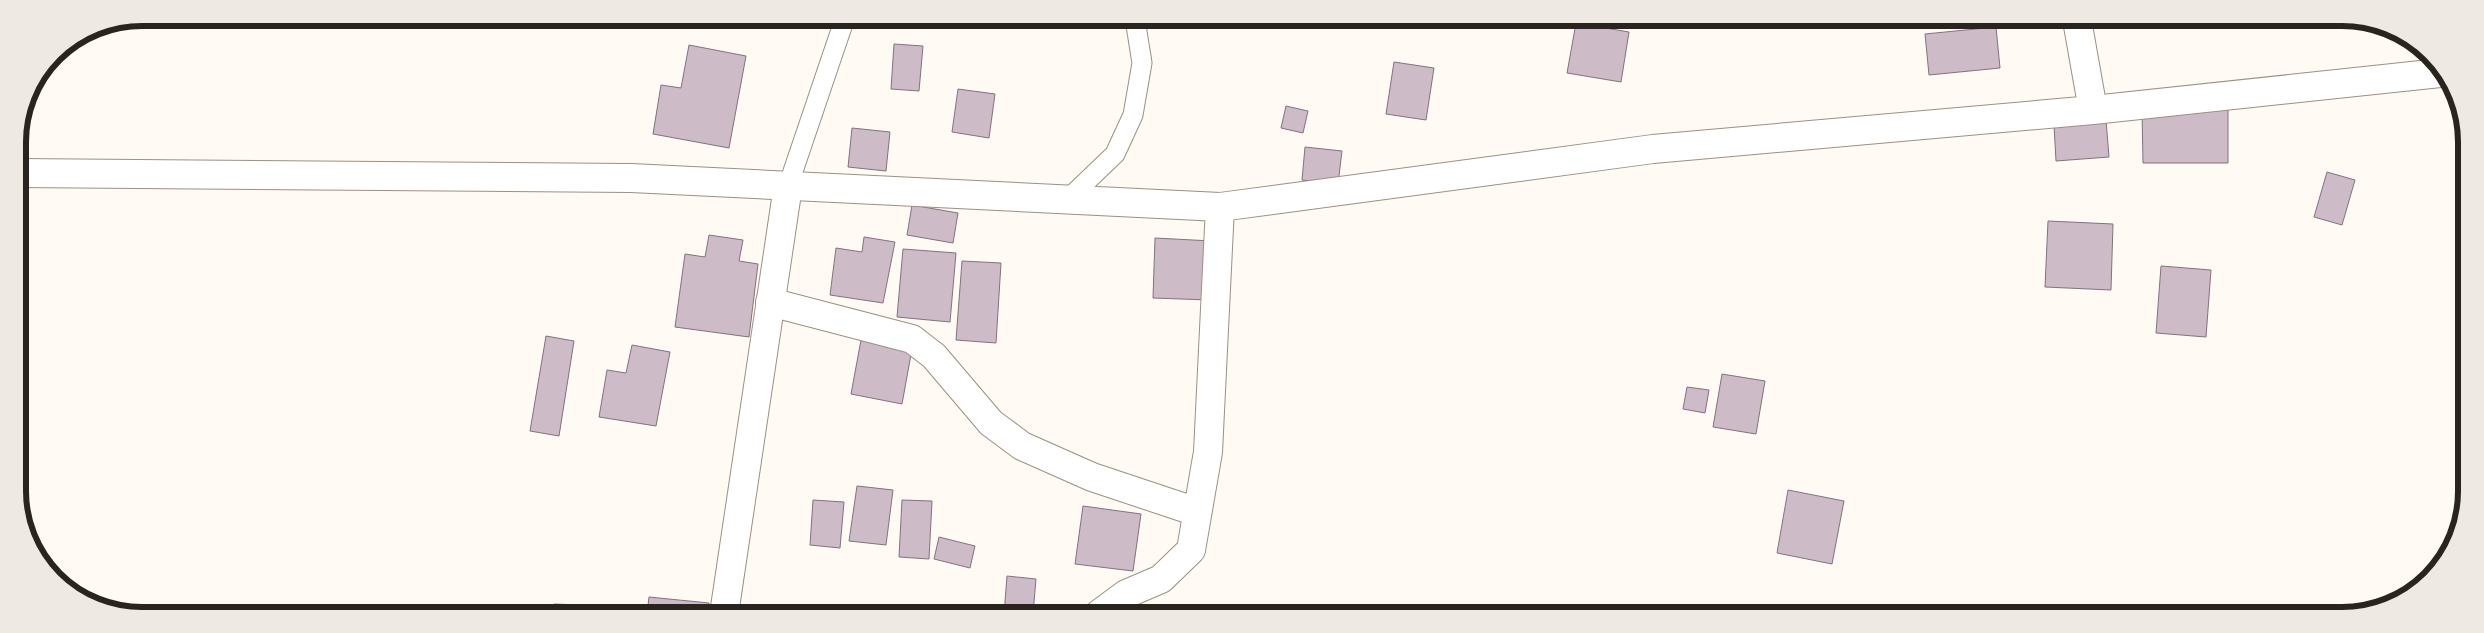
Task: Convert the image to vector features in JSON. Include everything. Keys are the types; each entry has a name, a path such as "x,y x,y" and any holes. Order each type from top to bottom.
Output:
{"street":[{"path":"2078,26 2092,110"},
{"path":"26,173 631,178 1220,206 1653,149 2092,110 2435,74"},
{"path":"725,607 788,186"},
{"path":"1108,607 1126,594 1161,580 1191,550 1208,452 1220,206"},
{"path":"770,302 912,339 934,356 991,423 1022,446 1092,477 1197,512"}],"lane":[{"path":"788,186 842,26"},
{"path":"1068,200 1115,154 1133,115 1142,62 1136,26"}],"building":[{"path":"1575,26 1594,26 1629,32 1621,82 1567,73"},
{"path":"1996,27 2000,68 1929,75 1925,34"},
{"path":"894,44 923,46 919,91 891,89"},
{"path":"689,45 746,56 729,148 653,134 661,85 681,88"},
{"path":"1394,62 1434,68 1426,120 1386,114"},
{"path":"958,89 995,94 989,138 952,132"},
{"path":"1286,106 1308,111 1303,133 1281,128"},
{"path":"2228,109 2228,163 2143,163 2142,110"},
{"path":"2106,120 2109,157 2056,161 2054,125"},
{"path":"852,128 890,132 886,171 848,167"},
{"path":"1305,147 1342,151 1338,184 1302,180"},
{"path":"2327,172 2355,180 2342,225 2314,217"},
{"path":"912,205 958,213 953,243 907,235"},
{"path":"2048,221 2113,224 2111,290 2045,287"},
{"path":"709,235 743,240 739,261 758,264 749,337 675,327 685,254 705,257"},
{"path":"864,237 895,242 883,303 830,295 836,248 862,252"},
{"path":"1155,238 1212,241 1209,300 1153,298"},
{"path":"903,249 956,253 950,322 897,317"},
{"path":"962,261 1001,263 996,343 956,340"},
{"path":"2161,266 2211,270 2206,337 2156,333"},
{"path":"546,336 574,341 559,436 530,431"},
{"path":"861,340 912,349 902,404 851,394"},
{"path":"632,345 670,352 656,426 599,417 607,370 626,373"},
{"path":"1722,374 1765,381 1756,434 1713,427"},
{"path":"1687,387 1709,390 1705,413 1683,409"},
{"path":"857,486 893,490 886,545 849,541"},
{"path":"1788,490 1844,501 1832,564 1777,553"},
{"path":"813,500 844,502 840,548 810,545"},
{"path":"902,500 932,501 929,559 899,557"},
{"path":"1083,506 1141,514 1133,571 1075,564"},
{"path":"939,537 975,546 970,568 934,559"},
{"path":"1007,576 1036,579 1034,607 1005,607"},
{"path":"649,597 709,603 709,607 648,607"},
{"path":"554,604 609,606 609,607 554,607"}]}
